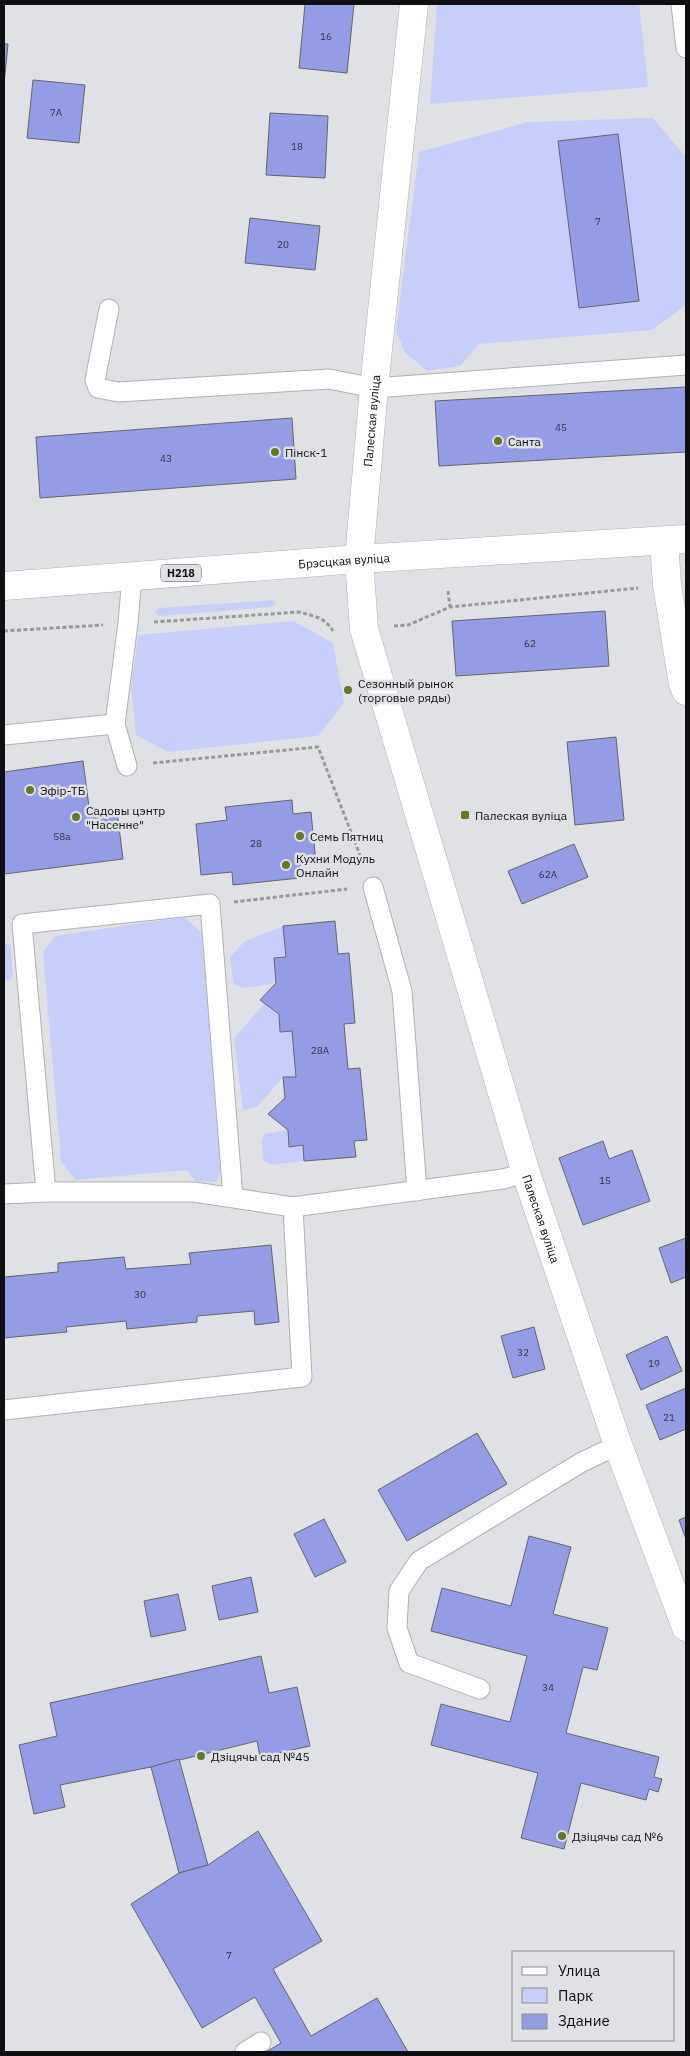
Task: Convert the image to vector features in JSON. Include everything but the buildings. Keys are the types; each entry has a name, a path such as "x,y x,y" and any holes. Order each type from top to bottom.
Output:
{"street":[{"name":"Палеская вуліца","path":"414,4 374,388 359,560 364,629 526,1173 618,1445 686,1627"},
{"name":"Брэсцкая вуліца","path":"4,586 359,560 675,540"},
{"path":"675,540 667,585 683,684 686,691"}],"lane":[{"path":"681,4 686,48"},
{"path":"110,309 95,380 98,388 118,392 329,379 374,388 686,365"},
{"path":"127,766 115,724 132,577"},
{"path":"4,736 115,724"},
{"path":"373,887 402,991 417,1191"},
{"path":"46,1192 13,925 210,904 233,1198"},
{"path":"4,1194 46,1192 194,1192 293,1207 503,1179 526,1173"},
{"path":"4,1410 302,1377 293,1207"},
{"path":"480,1689 409,1663 396,1628 399,1591 419,1561 582,1462 618,1445"}],"path":[{"path":"389,626 408,625 450,607 667,585"},
{"path":"448,591 450,607"},
{"path":"4,631 299,612 319,617 328,623 333,633 342,631"},
{"path":"127,766 318,746 373,887 210,904"}],"green space":[{"path":"437,4 639,4 648,87 430,104"},
{"path":"653,118 686,157 686,305 652,330 479,344 460,366 427,371 405,352 396,331 419,152 528,122"},
{"path":"274,600 276,604 271,607 159,616 155,611 159,608"},
{"path":"293,621 333,643 344,703 318,736 168,752 136,735 131,687 138,635"},
{"path":"184,917 203,934 222,1169 216,1182 195,1181 187,1170 75,1180 61,1161 43,952 55,936"},
{"path":"283,926 286,957 274,959 276,983 244,988 234,985 230,957 245,941"},
{"path":"4,942 10,946 13,975 10,980 4,981"},
{"path":"265,1003 279,1014 280,1032 292,1031 296,1077 283,1077 257,1107 243,1110 234,1038"},
{"path":"288,1130 289,1146 303,1145 304,1161 271,1165 263,1160 262,1140 265,1134"}],"place":[{"name":"Санта","path":"498,441"},
{"name":"Пінск-1","path":"275,452"},
{"name":"Сезонный рынок (торговые ряды)","path":"348,690"},
{"name":"Эфір-ТБ","path":"30,790"},
{"name":"Палеская вуліца","path":"465,815"},
{"name":"Садовы цэнтр \"Насенне\"","path":"76,817"},
{"name":"Семь Пятниц","path":"300,836"},
{"name":"Кухни Модуль Онлайн","path":"286,865"},
{"name":"Дзіцячы сад №45","path":"201,1756"},
{"name":"Дзіцячы сад №6","path":"562,1836"}]}
